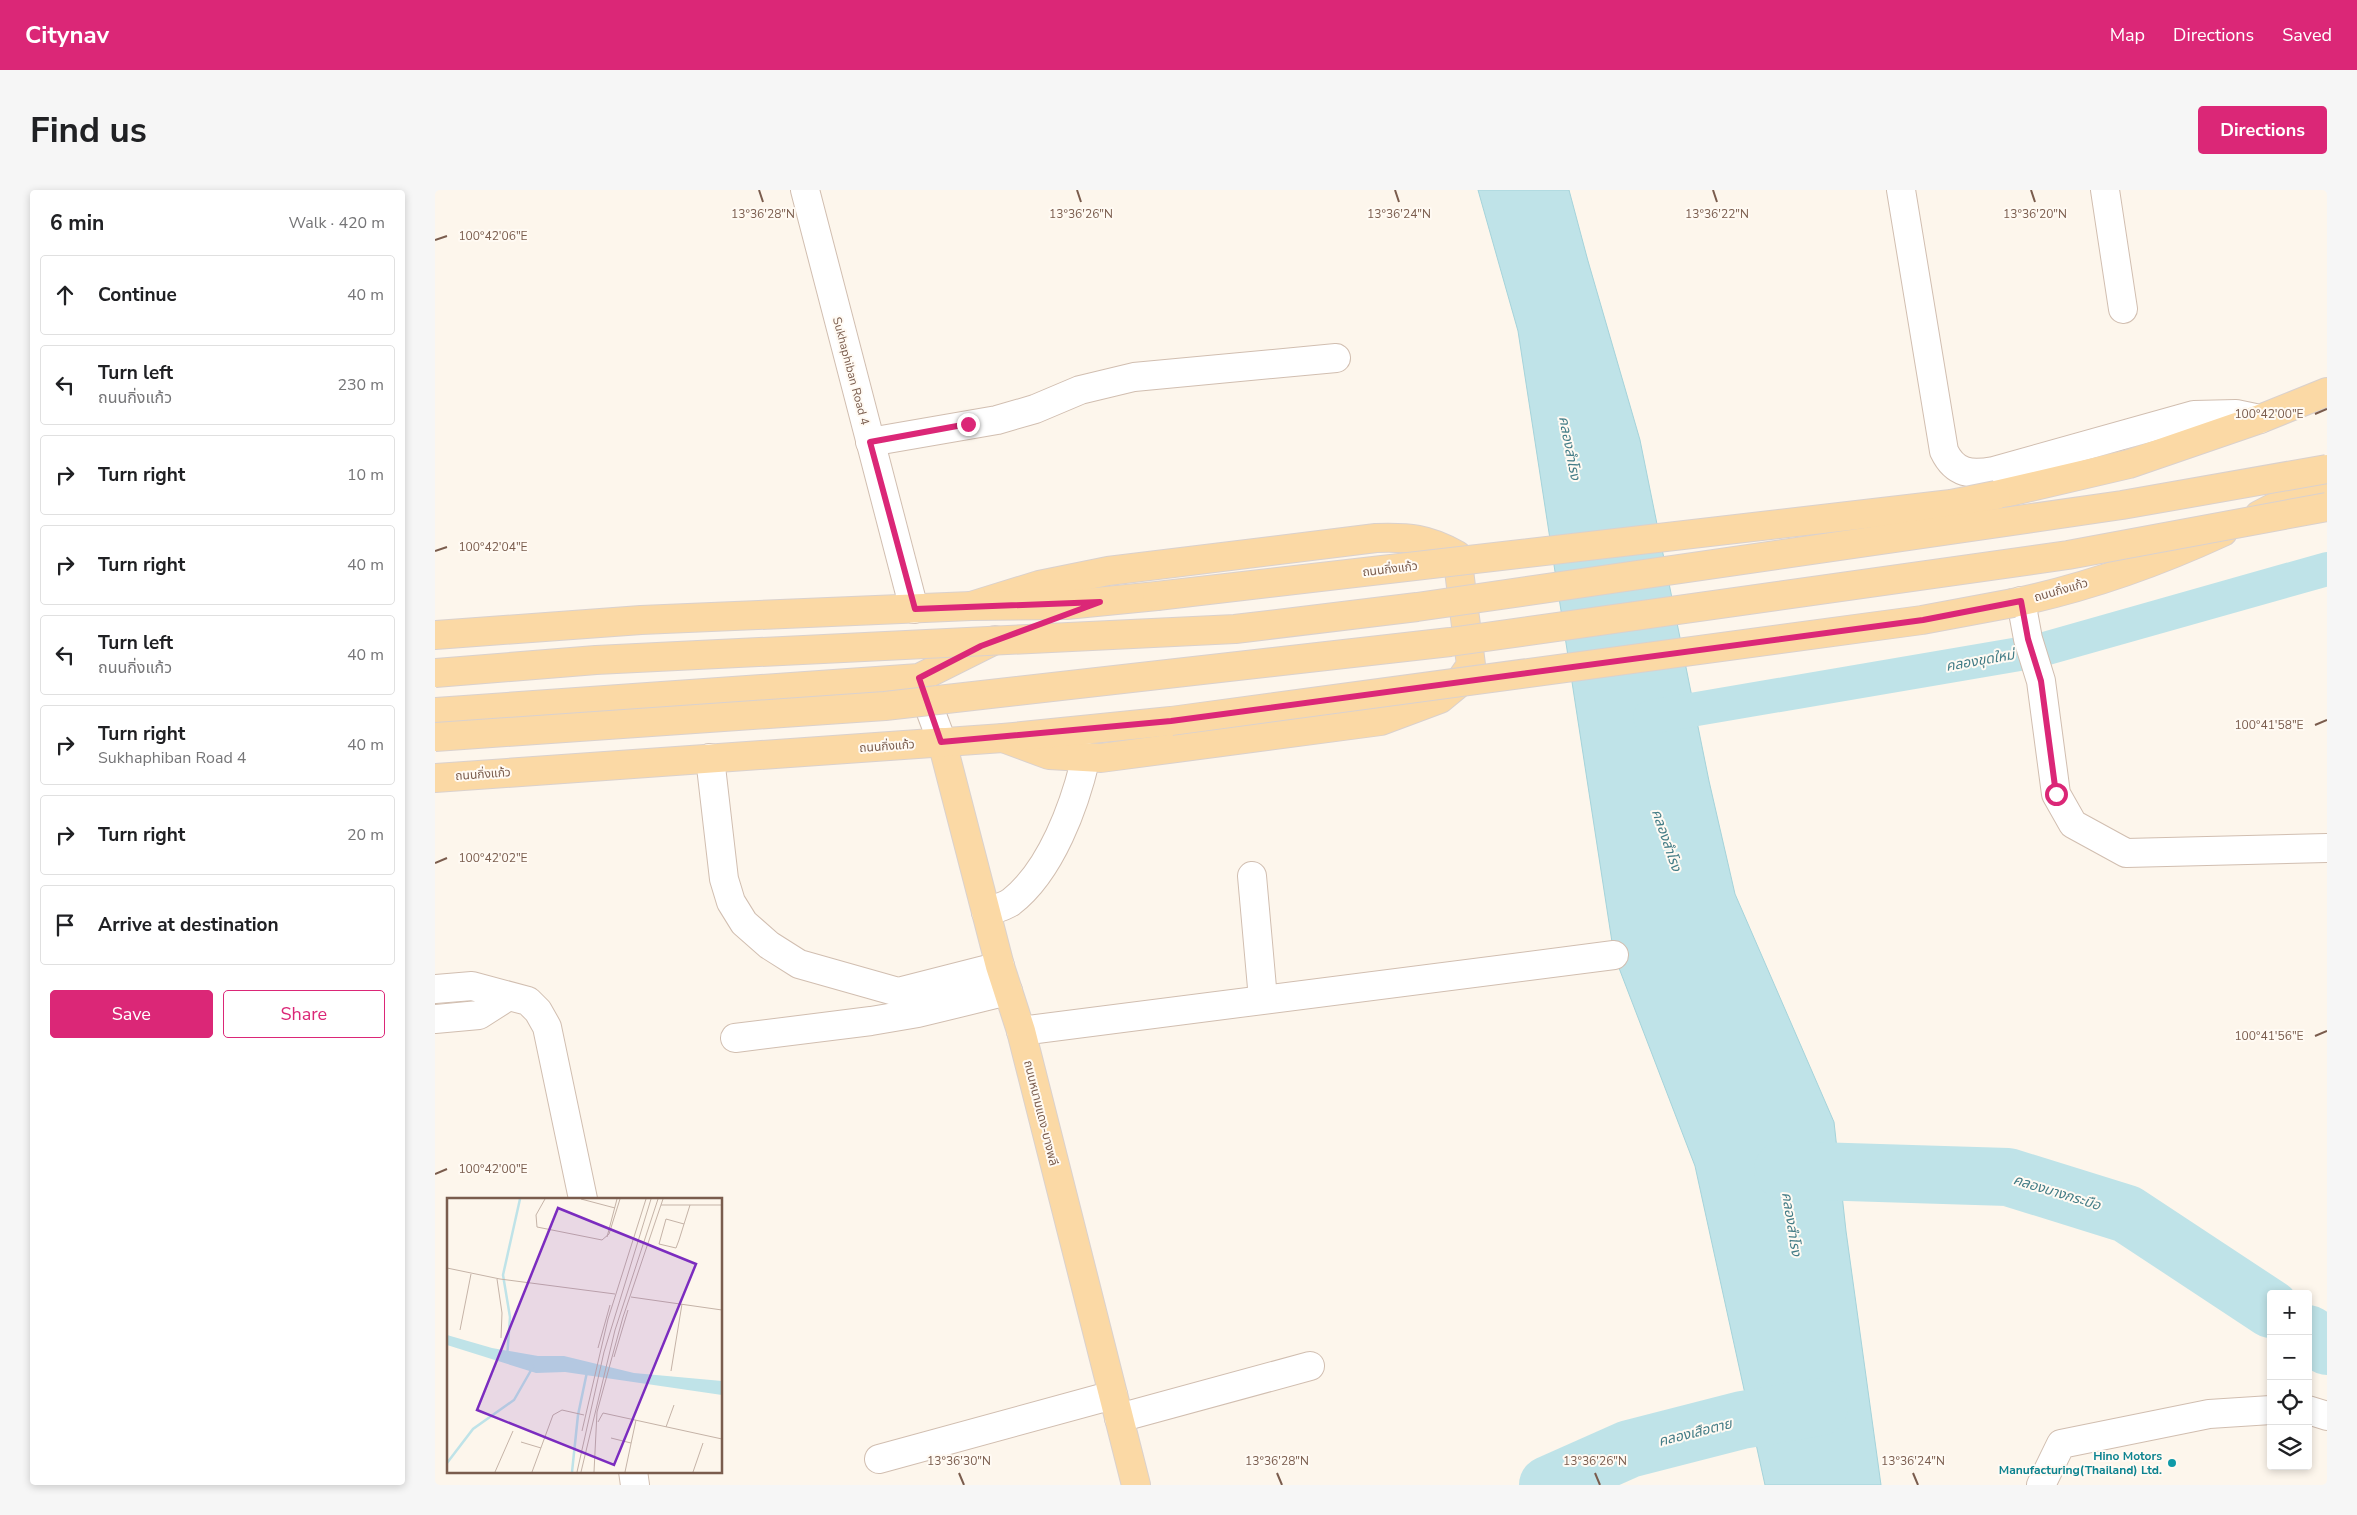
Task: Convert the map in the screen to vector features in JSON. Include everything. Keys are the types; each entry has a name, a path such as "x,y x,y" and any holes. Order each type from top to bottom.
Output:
{"main road":[{"name":"ถนนกิ่งแก้ว","path":"435,635 641,620 1100,602 1941,505 1996,495 2129,464 2260,420 2327,392"},
{"path":"435,673 596,660 936,642 1235,629 1417,606 2112,506 2327,469"},
{"name":"ถนนกิ่งแก้ว","path":"435,778 1003,738 1171,721 1923,620 2017,602 2143,565 2209,538 2295,498 2327,480"},
{"path":"435,737 885,706 1450,642 2068,555 2327,507"},
{"path":"971,606 1039,585 1108,571 1375,538 1418,538 1439,544 1457,555 1471,665 1457,685 1440,699 1381,721 1101,758 1049,755 1003,738"},
{"path":"435,712 919,678 981,646 1100,602"},
{"name":"ถนนหนามแดง-บางพลี","path":"941,742 1008,992 1021,1031 1136,1485"}],"street":[{"name":"Sukhaphiban Road 4","path":"805,190 915,609"},
{"path":"1901,190 1944,452 1956,468 1977,474 1994,471 2194,415 2236,414 2260,420"},
{"path":"2105,190 2123,308"},
{"path":"870,442 997,420 1035,409 1081,390 1134,377 1336,358"},
{"path":"2017,602 2041,681 2056,794 2073,824 2127,852 2327,848"},
{"path":"919,678 941,742"},
{"path":"986,912 1009,903 1029,885 1047,860 1080,782 1086,757"},
{"path":"710,758 724,879 731,902 744,923 769,945 799,964 898,992 1001,966"},
{"path":"1252,876 1263,999"},
{"path":"1021,1031 1214,1008 1263,999 1614,955"},
{"path":"435,989 472,986 527,1001 538,1011 547,1027 583,1198"},
{"path":"735,1038 871,1021 917,1013 1008,992"},
{"path":"435,1018 479,1015 507,997"},
{"path":"879,1459 1310,1366"},
{"path":"2041,1485 2061,1444 2209,1414 2267,1410"},
{"path":"2312,1411 2327,1416"},
{"path":"633,1472 635,1485"}],"water":[{"name":"คลองสำโรง","path":"1478,190 1569,190 1640,440 1709,781 1735,894 1834,1122 1846,1231 1881,1485 1765,1485 1695,1166 1614,955 1518,331"}],"waterway":[{"name":"คลองขุดใหม่","path":"1650,717 2037,651 2327,569"},
{"name":"คลองบางกระบือ","path":"1783,1170 2008,1177 2127,1214 2267,1306"},
{"name":"คลองบางกระบือ","path":"2310,1335 2327,1346"},
{"name":"คลองเสือตาย","path":"1548,1485 1629,1449 1742,1420 1819,1407"}],"place":[{"name":"Hino Motors Manufacturing(Thailand) Ltd.","path":"2172,1463"}],"route":[{"path":"968,424 870,442 915,609 971,606 1066,605 1100,602 981,646 919,678 941,742 1003,738 1171,721 1923,620 2021,601 2028,639 2041,681 2056,794"}]}
